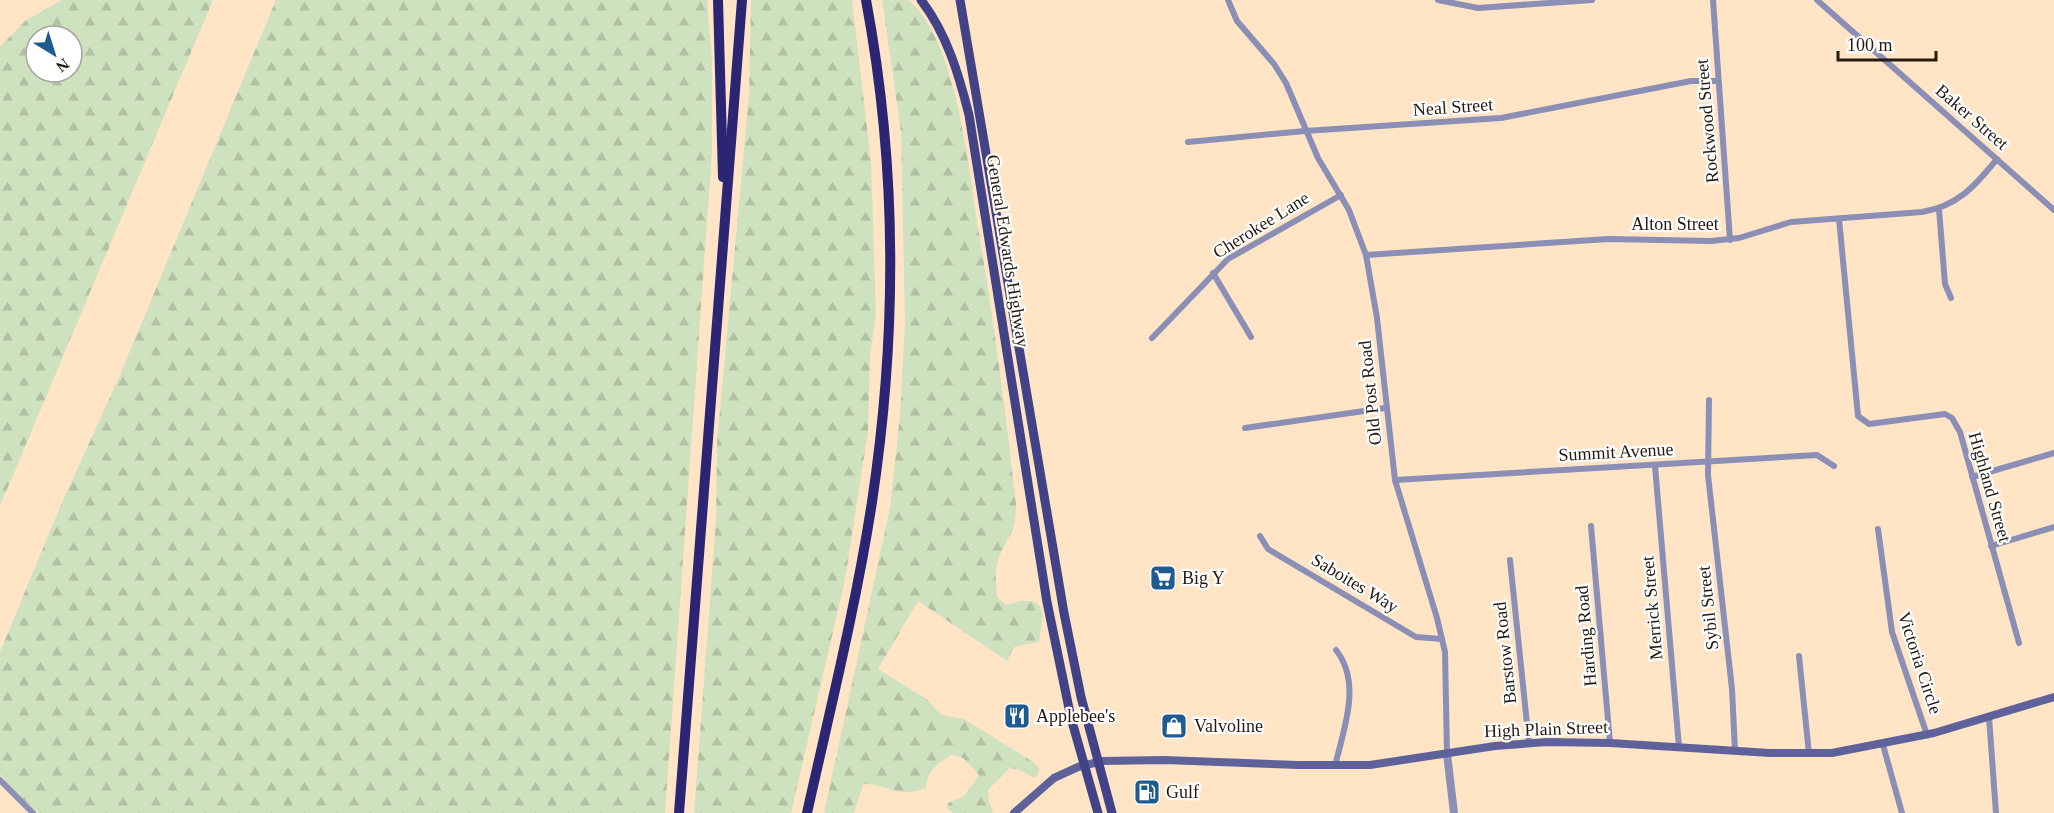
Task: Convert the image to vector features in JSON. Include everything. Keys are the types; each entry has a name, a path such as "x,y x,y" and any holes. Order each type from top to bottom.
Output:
{"highway":[{"path":"718,0 721,150 725,211"},
{"path":"679,813 742,0"},
{"path":"807,813 865,544 878,460 886,377 890,266 888,183 880,95 866,0"}],"main road":[{"name":"General Edwards Highway","path":"921,0 933,16 957,69 969,115 1060,668 1098,813"},
{"name":"General Edwards Highway","path":"960,0 1064,613 1097,762 1112,813"},
{"name":"High Plain Street","path":"1014,813 1045,784 1084,765 1097,762 1164,760 1335,766 1388,764 1529,743 1610,743 1809,754 1883,745 1927,735 2054,697"}],"street":[{"name":"Old Post Road","path":"1228,0 1244,32 1281,74 1305,131 1357,226 1366,255 1377,318 1385,408 1395,480 1442,639 1446,672 1447,754 1454,813"},
{"path":"1438,0 1478,8 1592,0"},
{"name":"Rockwood Street","path":"1713,0 1731,240"},
{"name":"Baker Street","path":"1816,0 2054,210"},
{"name":"Neal Street","path":"1188,142 1305,131 1501,118 1691,81 1718,81"},
{"name":"Alton Street","path":"1366,255 1608,239 1731,240 1791,222 1939,209 1962,198 1996,159"},
{"name":"Cherokee Lane","path":"1152,338 1228,258 1341,195"},
{"path":"1939,209 1945,284 1951,298"},
{"name":"Highland Street","path":"1839,219 1858,416 1869,424 1947,414 1959,429 2019,643"},
{"path":"1213,273 1251,336"},
{"name":"Sybil Street","path":"1708,400 1708,462 1732,689 1735,751"},
{"path":"1245,428 1385,408"},
{"path":"1972,477 2054,453"},
{"name":"Summit Avenue","path":"1395,480 1817,455 1833,466"},
{"name":"Merrick Street","path":"1655,466 1679,747"},
{"name":"Harding Road","path":"1591,526 1610,743"},
{"path":"1991,546 2054,527"},
{"name":"Victoria Circle","path":"1878,529 1892,632 1927,735"},
{"name":"Saboites Way","path":"1260,536 1268,549 1407,632 1423,639 1442,639"},
{"name":"Barstow Road","path":"1510,560 1529,743"},
{"path":"1335,766 1348,711 1350,681 1346,662 1336,650"},
{"path":"1799,656 1809,754"},
{"path":"1989,717 1996,813"},
{"path":"1883,745 1902,813"},
{"path":"0,780 33,813"}],"green space":[{"path":"62,0 213,0 0,506 0,47 26,20"},
{"path":"276,0 707,0 712,58 712,152 665,813 39,813 17,794 0,774 0,652 60,507 120,375"},
{"path":"751,0 852,0 871,161 876,315 870,356 868,431 845,580 791,813 694,813 716,520 717,443 749,95"},
{"path":"882,0 908,0 925,18 938,44 958,108 990,300 1016,504 1013,528 996,567 997,597 1006,605 1032,601 1039,605 1043,614 1039,642 1014,647 1007,661 918,601 878,669 928,700 941,715 964,719 1035,763 1039,769 1038,775 1034,778 1020,770 1010,768 988,790 993,813 953,813 947,808 948,803 964,796 979,775 963,758 951,755 934,768 928,777 926,788 900,792 863,784 854,813 824,813 890,508 900,415 905,323 901,132"}],"place":[{"name":"Big Y","path":"1163,578"},
{"name":"Applebee's","path":"1017,716"},
{"name":"Valvoline","path":"1174,726"},
{"name":"Gulf","path":"1147,792"}]}
